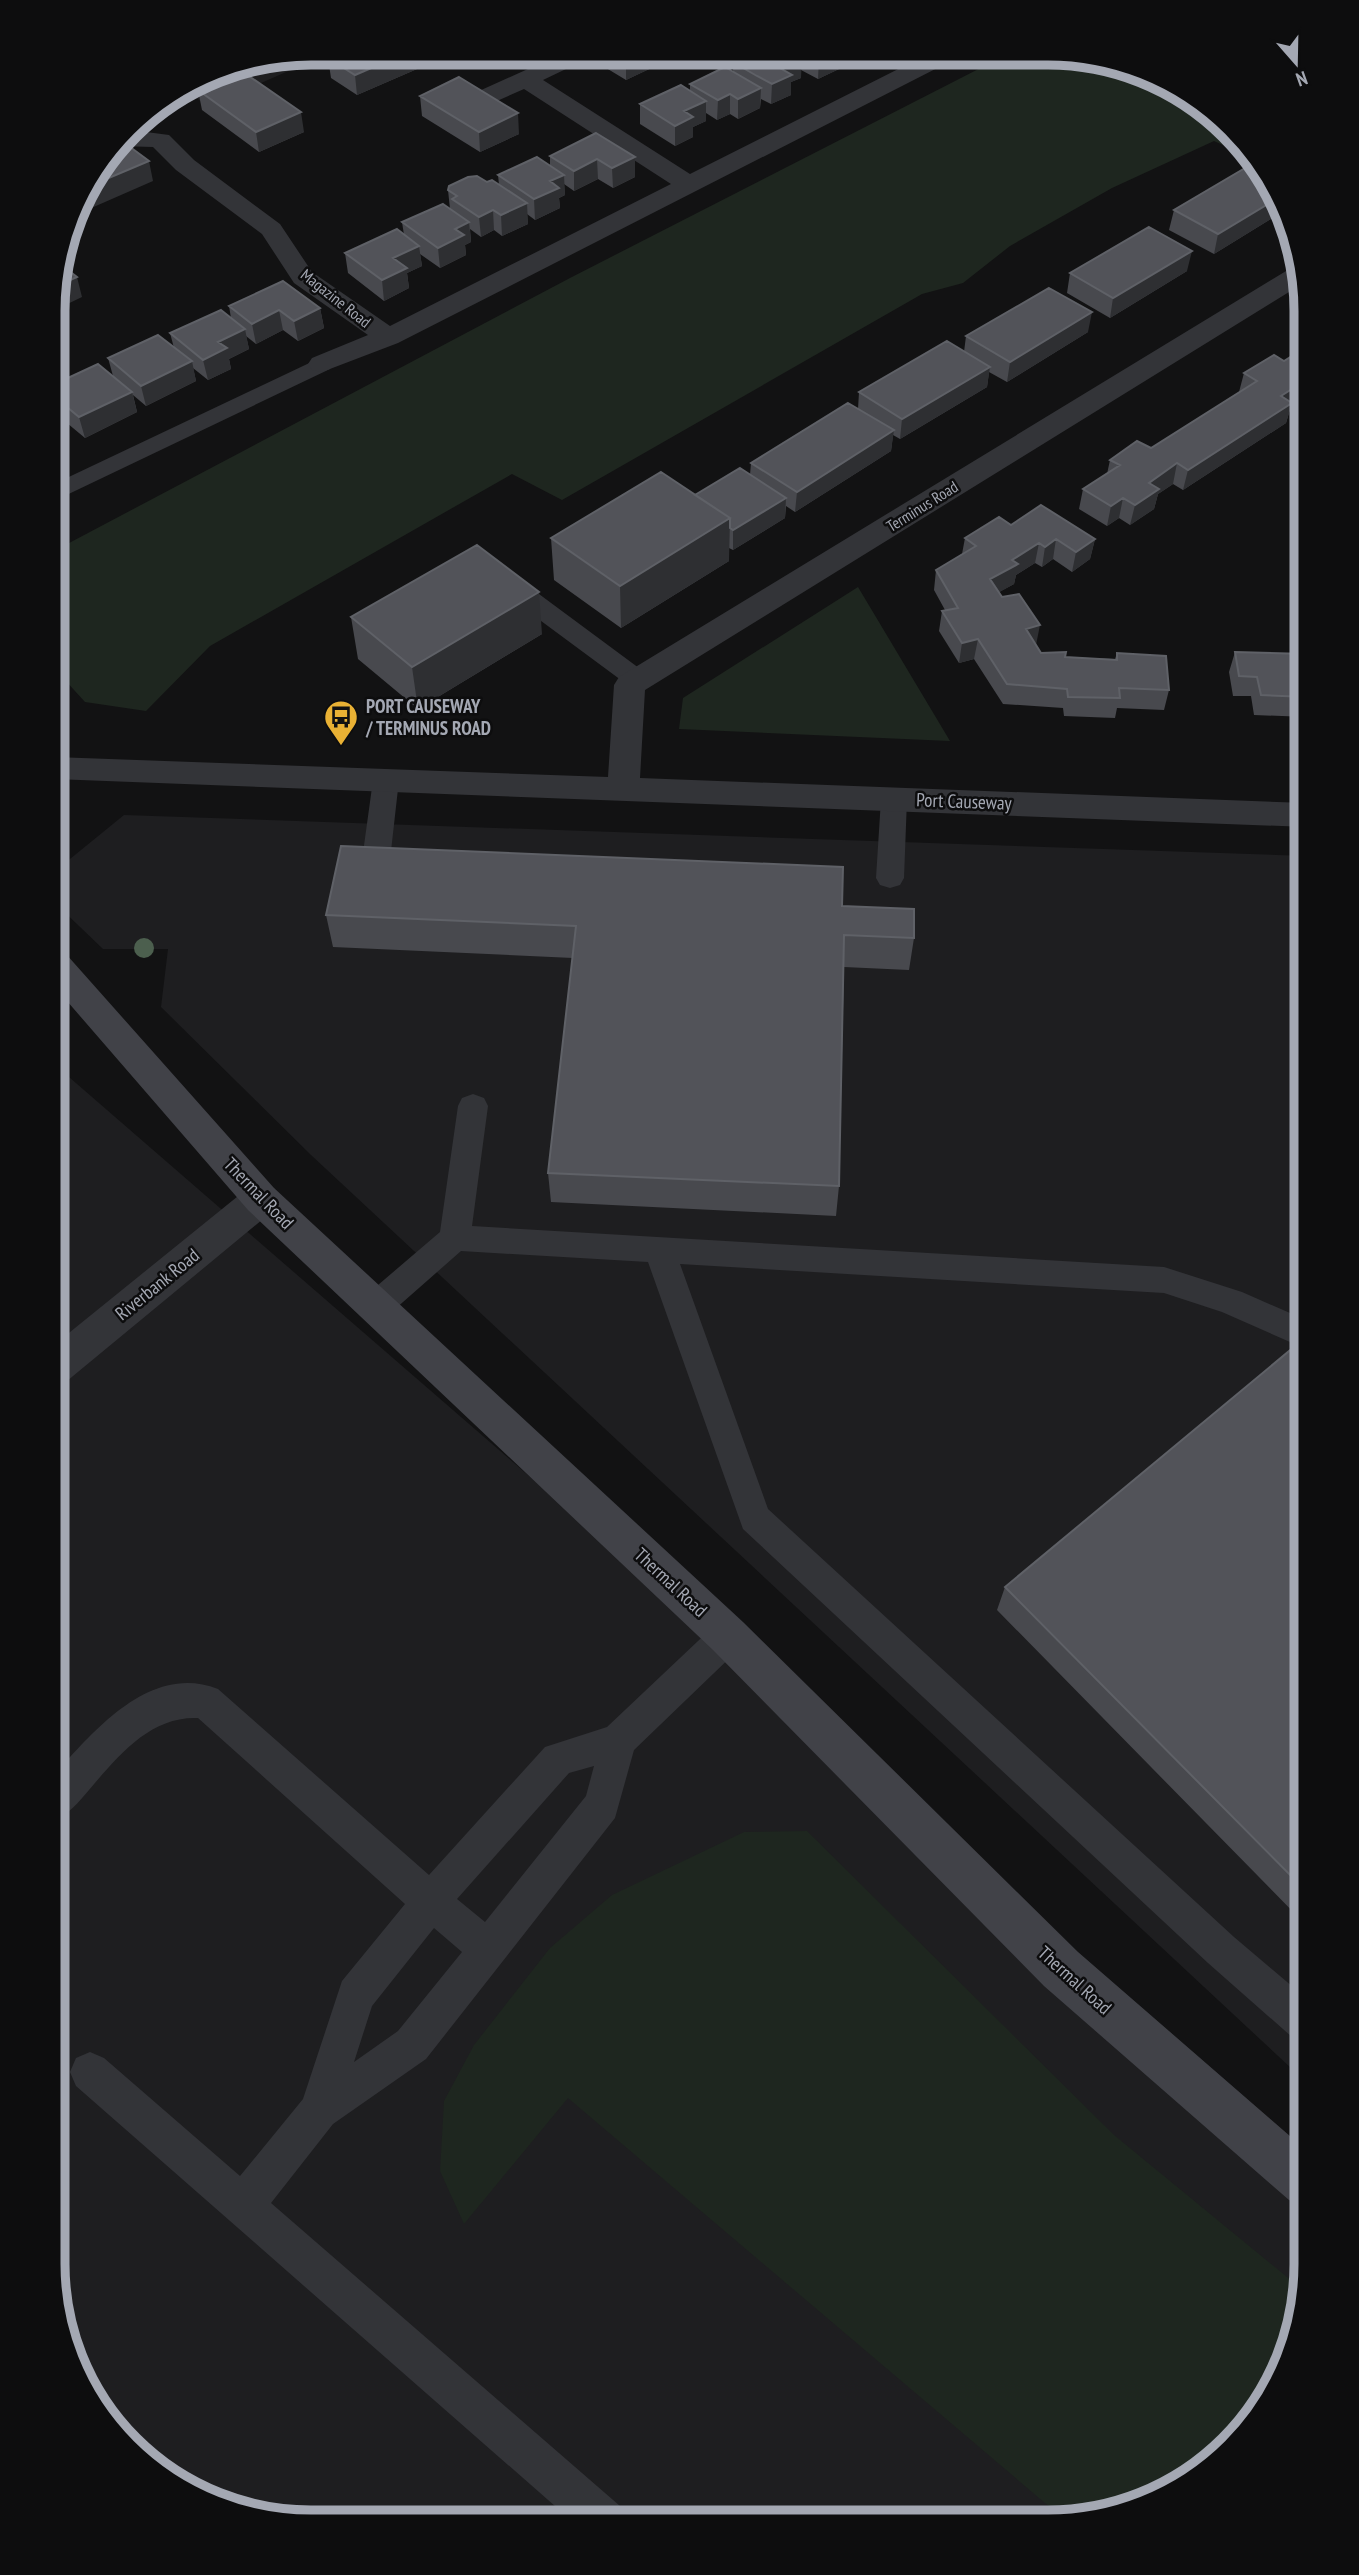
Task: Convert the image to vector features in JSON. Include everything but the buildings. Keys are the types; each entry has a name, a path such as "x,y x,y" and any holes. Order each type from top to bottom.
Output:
{"street":[{"path":"488,96 556,65"},
{"name":"Magazine Road","path":"136,138 160,140 185,165 271,229 303,277 388,337 925,65"},
{"path":"525,79 690,185"},
{"name":"Terminus Road","path":"638,680 1292,279"},
{"path":"322,364 388,337"},
{"path":"623,787 630,685 638,680"},
{"name":"Port Causeway","path":"65,768 623,787 1294,815"},
{"name":"Thermal Road","path":"65,976 261,1199 728,1636 1061,1969 1294,2173"},
{"name":"Riverbank Road","path":"65,1360 261,1199"}],"lane":[{"path":"65,489 322,364"},
{"path":"497,576 638,680"},
{"path":"376,860 386,780"},
{"path":"890,878 894,799"},
{"path":"375,1307 455,1238 473,1106"},
{"path":"455,1238 1164,1279 1231,1302 1294,1330"},
{"path":"659,1250 755,1518 1211,1941 1294,2013"},
{"path":"319,2110 356,1995 463,1862 558,1759 618,1741 728,1636"},
{"path":"65,1790 132,1719 155,1706 186,1697 205,1700 431,1902 487,1948"},
{"path":"243,2205 319,2110 412,2045 602,1805 618,1741"},
{"path":"90,2072 592,2510"}],"shaded area":[{"path":"302,65 208,106 192,96 217,83 247,73"},
{"path":"986,65 1064,65 1096,69 1142,83 1185,106 1234,150 1214,141 1112,188 1010,246 963,283 922,294 562,500 512,474 210,646 146,711 85,702 65,680 65,545 570,278"},
{"path":"858,587 950,741 679,729 683,698"},
{"path":"124,815 1294,856 1294,2071 311,1155 161,1007 168,949 103,949 65,913 65,863"},
{"path":"65,1074 1294,2140 1294,2280 1286,2328 1276,2358 1253,2401 1222,2438 1198,2459 1142,2492 1096,2506 1064,2510 295,2510 247,2502 202,2485 161,2459 137,2438 116,2414 83,2358 69,2312 65,2280"},
{"path":"807,1831 1114,2135 1294,2283 1290,2312 1276,2358 1253,2401 1222,2438 1185,2469 1142,2492 1112,2502 1053,2510 568,2098 464,2224 440,2171 444,2101 474,2045 550,1948 612,1895 744,1832"}],"place":[{"name":"PORT CAUSEWAY / TERMINUS ROAD","path":"341,747"}]}
